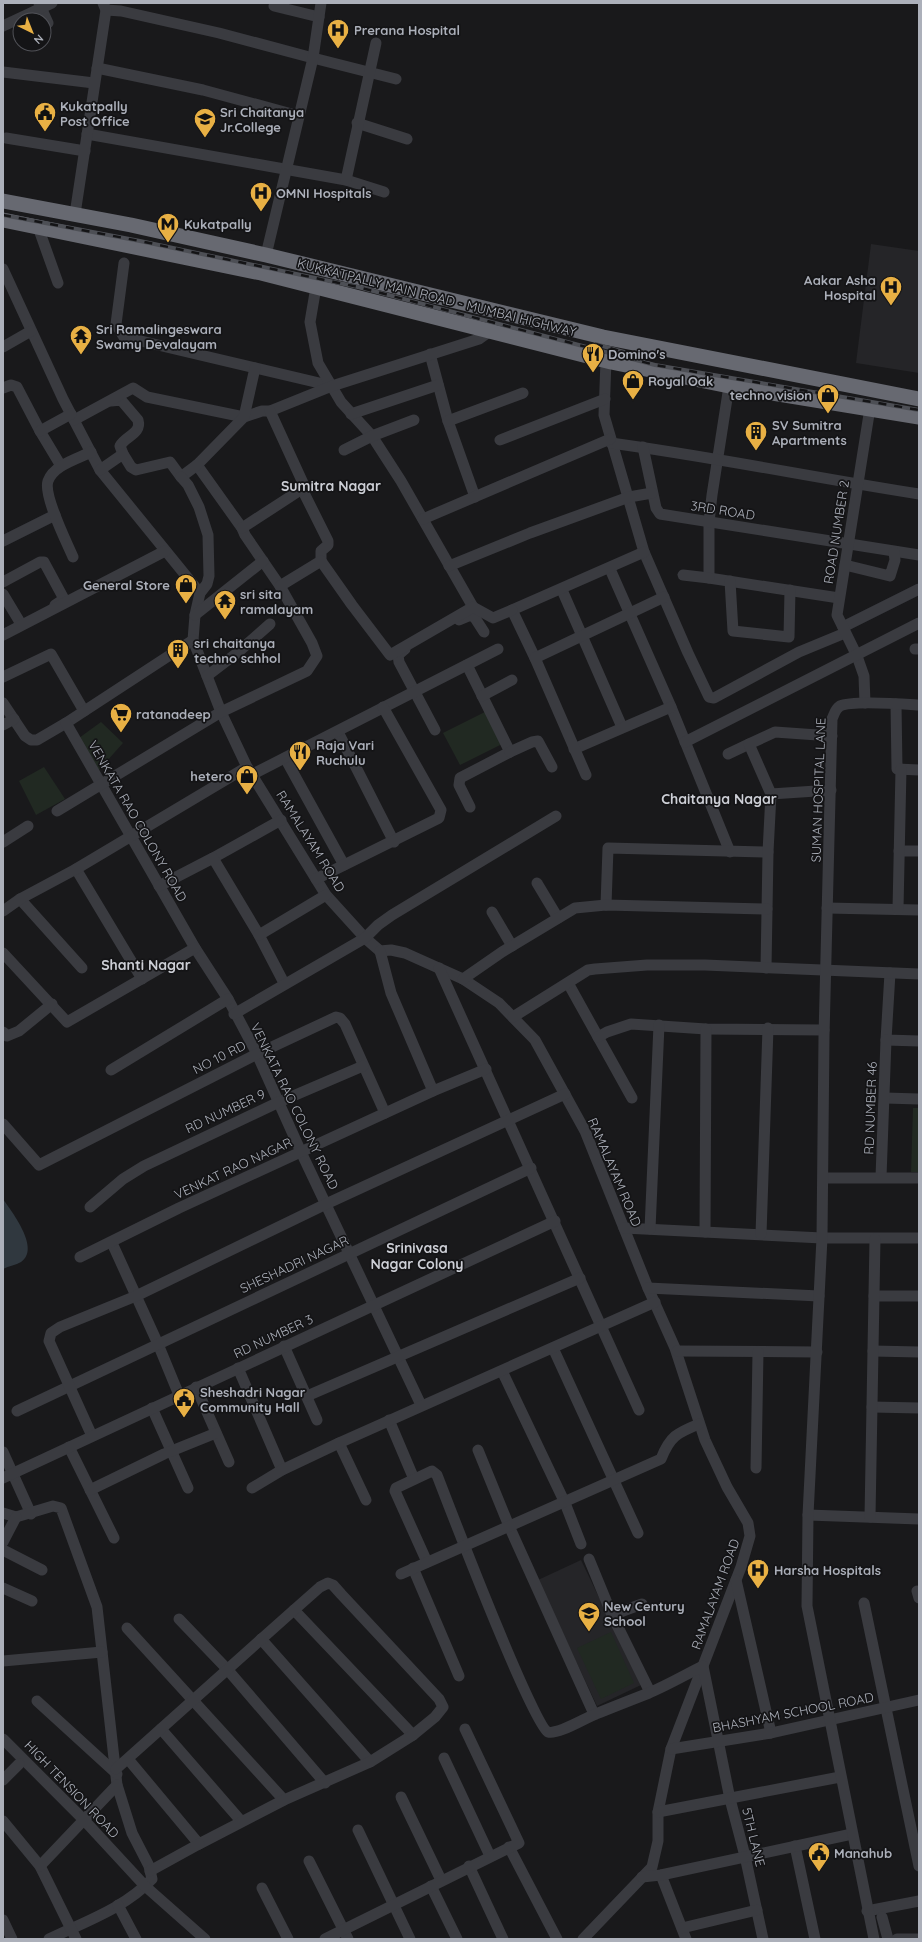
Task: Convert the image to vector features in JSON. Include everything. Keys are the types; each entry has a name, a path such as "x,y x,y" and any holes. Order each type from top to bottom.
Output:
{"highway":[{"name":"KUKKATPALLY MAIN ROAD - MUMBAI HIGHWAY","path":"3,201 75,214 266,255 618,340 919,399"},
{"name":"KUKKATPALLY MAIN ROAD - MUMBAI HIGHWAY","path":"3,220 261,274 609,361 729,386 919,417"},
{"path":"609,361 618,340"}],"street":[{"path":"3,26 40,5 52,3"},
{"path":"266,255 312,58 321,3"},
{"path":"274,6 319,17"},
{"path":"75,214 97,68 104,7 219,32 312,58 396,78"},
{"path":"346,180 357,123 376,43"},
{"path":"97,68 204,90 299,116"},
{"path":"3,72 94,83"},
{"path":"357,123 407,139"},
{"path":"87,134 346,180 384,192"},
{"path":"6,138 85,151"},
{"path":"38,227 58,283"},
{"path":"124,263 116,324 124,337 332,386"},
{"path":"3,269 72,417 100,470 200,593"},
{"path":"316,287 310,322 318,362 351,414 372,436 401,480 473,607 493,618 562,590 644,552"},
{"path":"3,347 31,331"},
{"path":"181,477 197,464 244,417 262,411 270,411 332,386 479,339 490,331"},
{"path":"430,354 448,421 475,497"},
{"path":"609,361 604,399 604,414 610,441 629,496 644,552 688,653 707,693 712,699 919,589"},
{"path":"244,417 255,368"},
{"path":"3,388 12,385 17,387 40,431 61,466"},
{"path":"351,414 438,385"},
{"path":"709,578 712,495 729,386"},
{"path":"40,431 111,400 133,388 147,397 244,417"},
{"path":"448,421 523,393"},
{"path":"500,440 604,399"},
{"path":"100,470 123,454 120,446 122,442 138,430 139,424 138,420 122,400 111,400"},
{"name":"ROAD NUMBER 2","path":"865,703 864,676 857,656 837,615 870,408"},
{"path":"270,411 303,479 302,489 328,541 328,544 321,551 321,561 390,655 473,607"},
{"path":"344,450 372,436 414,420"},
{"path":"423,519 610,441 858,485 919,494"},
{"name":"3RD ROAD","path":"643,447 652,493 656,508 660,514 919,555"},
{"path":"73,558 52,507 47,484 48,480 61,466 91,452"},
{"name":"RAMALAYAM ROAD","path":"123,454 131,467 136,470 170,462 188,485 199,507 208,535 209,576 207,584 200,593 195,615 193,640 221,712 250,771 326,895 365,938 380,951 391,950 405,953 463,979 498,1003 535,1040 585,1131 648,1288 677,1351 705,1440 727,1487 748,1523 750,1536 736,1580 671,1749 658,1812 658,1841 652,1867 583,1939"},
{"path":"57,811 221,712 307,671 317,656 312,643 280,586 245,535 242,528 197,464"},
{"path":"242,528 302,489"},
{"path":"449,566 530,533 629,496 652,493"},
{"path":"3,541 55,515"},
{"path":"3,635 40,614 165,551"},
{"path":"845,565 890,576 895,560 894,552"},
{"path":"195,615 263,561"},
{"path":"280,586 321,561"},
{"path":"3,582 40,562 44,562 64,600 40,614"},
{"path":"610,569 671,707 730,852"},
{"path":"683,576 709,578 839,598"},
{"path":"730,581 733,631 789,637 790,590"},
{"path":"562,590 622,727"},
{"path":"3,594 21,624"},
{"path":"534,658 582,637 664,597"},
{"path":"512,610 586,775"},
{"path":"435,730 398,662 401,652 467,616 476,618 484,632"},
{"path":"685,742 768,699 857,656 919,623"},
{"path":"207,676 237,653 270,624"},
{"path":"3,703 25,736 31,740 37,740 66,723 193,640"},
{"path":"3,911 20,899 250,771 285,758 338,732 383,707 498,649"},
{"path":"3,678 51,654 84,711"},
{"path":"467,665 510,752"},
{"path":"482,696 512,680"},
{"name":"SUMAN HOSPITAL LANE","path":"873,1936 807,1606 808,1515 817,1352 824,1178 824,1030 832,736 834,712 840,706 865,703 919,705"},
{"path":"896,704 897,769 919,770"},
{"path":"316,879 394,842 439,818 441,810 383,707"},
{"path":"574,748 671,707"},
{"path":"3,725 14,719"},
{"name":"VENKATA RAO COLONY ROAD","path":"66,723 195,948 228,999 234,1014 257,1054 301,1152 350,1253 372,1305 421,1405"},
{"path":"338,732 394,842"},
{"path":"728,754 775,732 832,736"},
{"path":"470,808 459,785 460,778 510,752 532,742 538,741 552,767"},
{"path":"749,744 772,794 768,852 766,968"},
{"path":"285,758 344,865"},
{"path":"898,909 900,769"},
{"path":"772,794 831,790"},
{"path":"234,1014 365,938 378,925 392,915 556,816"},
{"path":"159,886 281,820"},
{"path":"3,842 28,826"},
{"path":"606,905 608,848 768,852"},
{"path":"899,851 919,851"},
{"path":"213,858 259,936 284,984"},
{"path":"76,869 142,979"},
{"path":"538,883 558,918"},
{"path":"259,936 326,895"},
{"path":"20,899 82,968"},
{"path":"463,979 512,946 575,908 606,905 767,909"},
{"path":"828,908 919,910"},
{"path":"492,912 512,946"},
{"path":"3,953 52,1004 67,1022 195,948"},
{"path":"380,951 391,993 433,1091"},
{"path":"513,1017 588,970 595,969 647,964 919,974"},
{"path":"439,968 531,1168 639,1410"},
{"name":"RD NUMBER 46","path":"881,1177 890,973"},
{"path":"568,983 632,1098"},
{"path":"111,1070 228,999"},
{"path":"3,1032 7,1036 19,1031 52,1004"},
{"name":"NO 10 RD","path":"3,1124 39,1166 257,1054 336,1017 340,1018 344,1024 385,1113"},
{"path":"598,1037 607,1032 631,1024 706,1028 824,1030"},
{"path":"650,1229 659,1025"},
{"path":"705,1232 706,1028"},
{"path":"761,1234 768,1028"},
{"path":"886,1040 919,1041"},
{"name":"RD NUMBER 9","path":"90,1207 123,1179 144,1166 183,1146 279,1102 364,1066"},
{"name":"VENKAT RAO NAGAR","path":"80,1257 112,1243 179,1208 433,1091 486,1069"},
{"path":"92,1436 49,1341 51,1333 60,1327 136,1296 326,1204 565,1094"},
{"path":"885,1098 919,1099"},
{"name":"SHESHADRI NAGAR","path":"18,1410 68,1385 531,1168"},
{"path":"824,1178 919,1178"},
{"name":"RD NUMBER 3","path":"8,1475 554,1221"},
{"path":"624,1228 822,1238 919,1238"},
{"path":"870,1517 875,1239"},
{"path":"112,1243 158,1344 178,1396"},
{"path":"307,1396 580,1278"},
{"path":"648,1288 819,1296"},
{"path":"874,1296 919,1296"},
{"path":"252,1488 282,1470 421,1405 502,1371 655,1302"},
{"path":"284,1346 317,1420"},
{"path":"553,1348 638,1532"},
{"path":"677,1351 817,1352"},
{"path":"873,1351 919,1352"},
{"path":"756,1468 758,1352"},
{"path":"238,1368 282,1470"},
{"path":"502,1371 565,1503 581,1544"},
{"path":"196,1387 229,1462"},
{"path":"872,1407 919,1408"},
{"path":"152,1408 188,1488"},
{"path":"389,1420 414,1479"},
{"path":"401,1574 465,1544 565,1503 661,1459 672,1437 679,1432 699,1424"},
{"path":"90,1490 171,1451 216,1433"},
{"path":"339,1443 366,1500"},
{"path":"69,1447 114,1538"},
{"path":"478,1450 509,1526 594,1714"},
{"path":"3,1452 8,1475 31,1514"},
{"path":"427,1562 395,1491 396,1488 432,1471 436,1474 502,1639 543,1729 549,1732 558,1732 594,1714 650,1692 703,1666"},
{"path":"3,1513 16,1517 56,1506 61,1508 98,1607 117,1776 132,1833 150,1871 152,1879 145,1886 118,1905 49,1939"},
{"path":"808,1515 919,1519"},
{"path":"3,1542 16,1517"},
{"path":"3,1550 42,1570"},
{"path":"589,1559 612,1615 650,1692"},
{"path":"413,1568 459,1676"},
{"path":"736,1580 771,1733"},
{"path":"40,1866 82,1822 117,1776 128,1758 320,1587 328,1583 333,1585 439,1699 443,1707 435,1717 413,1735 370,1762 284,1800 241,1821 150,1871"},
{"path":"3,1588 32,1601"},
{"path":"612,1615 642,1604"},
{"path":"864,1604 919,1866"},
{"path":"294,1610 413,1735"},
{"path":"179,1619 227,1669 325,1783"},
{"path":"127,1628 284,1800"},
{"path":"261,1639 370,1762"},
{"path":"3,1661 102,1652"},
{"name":"5TH LANE","path":"703,1666 720,1742 730,1799 745,1856 763,1939"},
{"name":"BHASHYAM SCHOOL ROAD","path":"671,1749 771,1733 919,1700"},
{"path":"37,1701 117,1776"},
{"path":"161,1729 241,1821"},
{"path":"465,1730 518,1843 557,1939"},
{"name":"HIGH TENSION ROAD","path":"3,1739 82,1822"},
{"name":"HIGH TENSION ROAD","path":"3,1748 109,1846 113,1853 145,1886 205,1939"},
{"path":"128,1758 199,1844"},
{"path":"444,1758 490,1856"},
{"path":"3,1780 19,1764"},
{"path":"658,1812 840,1777"},
{"path":"401,1797 458,1939"},
{"path":"3,1821 40,1866 76,1939"},
{"path":"358,1830 410,1939"},
{"path":"642,1877 661,1876 745,1856 852,1834"},
{"path":"325,1939 346,1934 392,1904 518,1843"},
{"path":"795,1846 816,1939"},
{"path":"309,1861 346,1934"},
{"path":"469,1866 503,1939"},
{"path":"661,1876 686,1939"},
{"path":"262,1888 288,1939"},
{"path":"867,1911 919,1901"},
{"path":"118,1905 136,1939"},
{"path":"682,1928 757,1910"},
{"path":"3,1920 12,1939"},
{"path":"873,1936 888,1932 919,1939"}],"shaded area":[{"name":"Aakar Asha Hospital","path":"871,244 919,251 919,373 856,363"},
{"path":"485,712 502,744 460,765 443,733"},
{"path":"101,722 123,743 97,772 79,738"},
{"path":"44,767 65,799 36,815 19,781"},
{"path":"913,1108 919,1108 919,1172 911,1172"},
{"path":"3,1199 23,1230 28,1248 26,1256 21,1262 3,1269"},
{"name":"New Century School","path":"581,1560 641,1685 597,1706 538,1580"},
{"path":"611,1632 634,1683 601,1699 577,1648"}],"railway":[{"path":"3,215 140,241 358,287 655,365 919,410"},
{"path":"595,344 624,352"}],"place":[{"name":"Prerana Hospital","path":"338,50"},
{"name":"Kukatpally Post Office","path":"45,132"},
{"name":"Sri Chaitanya Jr.College","path":"205,138"},
{"name":"OMNI Hospitals","path":"261,212"},
{"name":"Kukatpally","path":"168,244"},
{"name":"Aakar Asha Hospital","path":"891,306"},
{"name":"Sri Ramalingeswara Swamy Devalayam","path":"81,356"},
{"name":"Domino's","path":"593,374"},
{"name":"Royal Oak","path":"633,400"},
{"name":"techno vision","path":"828,414"},
{"name":"SV Sumitra Apartments","path":"756,452"},
{"name":"General Store","path":"186,604"},
{"name":"sri sita ramalayam","path":"225,620"},
{"name":"sri chaitanya techno schhol","path":"178,670"},
{"name":"ratanadeep","path":"121,734"},
{"name":"Raja Vari Ruchulu","path":"300,772"},
{"name":"hetero","path":"247,796"},
{"name":"Sheshadri Nagar Community Hall","path":"184,1418"},
{"name":"Harsha Hospitals","path":"758,1590"},
{"name":"New Century School","path":"589,1632"},
{"name":"Manahub","path":"819,1872"}],"district":[{"name":"Sumitra Nagar","path":"331,486"},
{"name":"Chaitanya Nagar","path":"719,799"},
{"name":"Shanti Nagar","path":"146,965"},
{"name":"Srinivasa Nagar Colony","path":"417,1256"}]}
